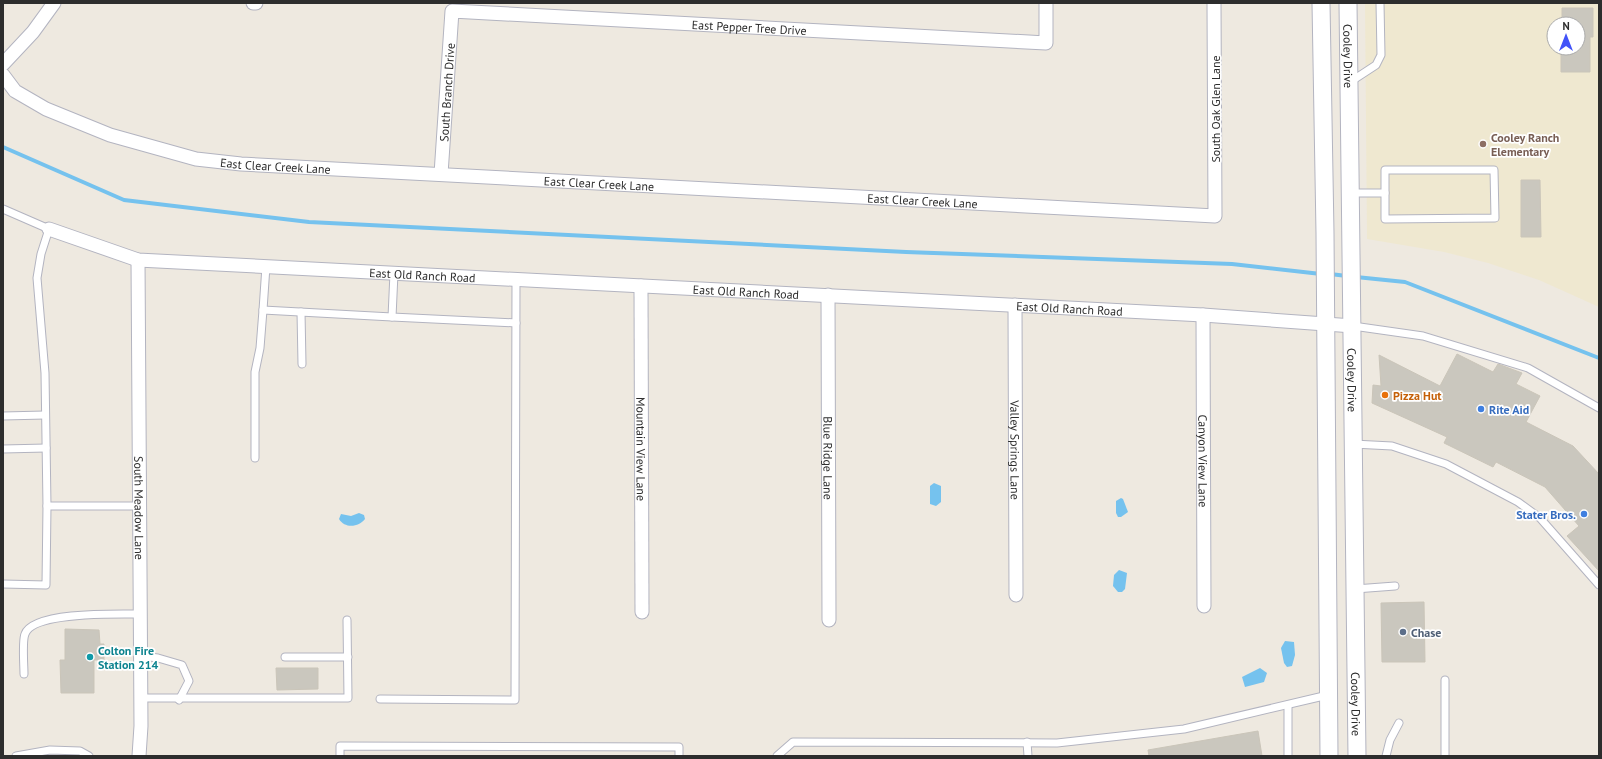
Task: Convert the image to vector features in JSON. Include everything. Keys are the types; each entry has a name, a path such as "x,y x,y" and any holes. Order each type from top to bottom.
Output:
{"street":[{"path":"3,64 33,32 54,3"},
{"name":"East Pepper Tree Drive","path":"452,11 1046,43 1046,3"},
{"name":"South Oak Glen Lane","path":"1214,3 1215,216"},
{"path":"1321,3 1325,233 1329,756"},
{"name":"Cooley Drive","path":"1348,3 1357,756"},
{"name":"South Branch Drive","path":"441,174 452,11"},
{"name":"East Clear Creek Lane","path":"3,76 15,91 46,109 82,125 110,135 196,159 241,164 315,169 441,174 1215,216"},
{"path":"1324,193 1350,193"},
{"name":"East Old Ranch Road","path":"49,229 138,260 1015,305 1353,326"},
{"name":"South Meadow Lane","path":"138,260 141,656 139,756"},
{"name":"Mountain View Lane","path":"641,286 642,612"},
{"name":"Blue Ridge Lane","path":"828,295 829,620"},
{"name":"Valley Springs Lane","path":"1015,305 1016,595"},
{"name":"Canyon View Lane","path":"1203,316 1204,606"},
{"path":"1326,445 1353,444"},
{"path":"1328,589 1355,589"}],"lane":[{"path":"1349,83 1376,65 1381,55 1380,3"},
{"path":"1385,170 1494,170 1495,218 1385,219 1385,193 1385,170"},
{"path":"1350,193 1385,193"},
{"path":"3,209 49,229 41,254 36,278 45,373 47,506 46,585 3,584"},
{"path":"254,458 255,372 260,348 266,266"},
{"path":"392,317 394,273"},
{"path":"380,699 515,700 516,279"},
{"path":"263,310 516,323"},
{"path":"301,312 302,364"},
{"path":"1353,326 1423,336 1528,368 1599,408"},
{"path":"3,416 45,415"},
{"path":"1353,444 1392,446 1446,464 1518,502 1540,518 1599,585"},
{"path":"3,449 46,448"},
{"path":"47,506 140,506"},
{"path":"1355,589 1395,586"},
{"path":"24,674 25,634 30,627 39,623 74,614 140,614"},
{"path":"141,698 178,700 348,698 347,620"},
{"path":"141,656 158,658 182,665 189,681 178,700"},
{"path":"285,657 348,657"},
{"path":"1445,680 1445,756"},
{"path":"777,756 793,742 1057,743 1184,729 1328,695"},
{"path":"1288,705 1288,756"},
{"path":"1386,756 1390,740 1399,723"},
{"path":"1027,742 1028,756"},
{"path":"340,756 340,746 679,747 679,756"},
{"path":"16,756 50,750 80,751 89,756"}],"shaded area":[{"name":"Cooley Ranch Elementary","path":"1365,3 1599,3 1599,307 1539,280 1488,263 1444,252 1367,239"}],"water":[{"path":"934,483 941,486 941,502 936,506 930,504 930,486"},
{"path":"1121,498 1123,499 1128,512 1121,517 1118,517 1116,513 1116,501"},
{"path":"359,513 364,515 365,519 356,525 348,526 339,519 341,514 351,516"},
{"path":"1119,570 1127,573 1125,589 1122,592 1118,592 1113,586 1114,575"},
{"path":"1285,641 1294,642 1295,655 1292,666 1287,667 1284,663 1281,648"},
{"path":"1260,668 1267,673 1264,682 1245,687 1242,677"}],"building":[{"path":"1562,8 1593,8 1593,37 1590,37 1590,72 1561,72 1561,56 1586,56 1586,16 1562,16"},
{"path":"1521,180 1540,180 1541,237 1521,237"},
{"path":"1457,354 1493,372 1498,364 1522,373 1516,384 1540,396 1526,422 1573,446 1599,474 1599,571 1567,536 1579,526 1545,487 1496,462 1493,467 1444,443 1447,437 1372,403 1373,385 1381,386 1379,355 1440,386"},
{"name":"Chase","path":"1424,602 1425,662 1382,662 1381,603"},
{"name":"Colton Fire Station 214","path":"65,629 99,630 100,644 104,644 104,660 94,660 94,693 61,693 60,660 65,660"},
{"path":"276,668 318,668 318,689 277,690"},
{"path":"1258,731 1262,756 1149,756 1148,750"}],"waterway":[{"path":"3,147 124,200 309,222 906,252 1232,264 1321,274"},
{"path":"1330,274 1347,276"},
{"path":"1356,277 1405,282 1599,358"}],"place":[{"name":"Cooley Ranch Elementary","path":"1483,144"},
{"name":"Pizza Hut","path":"1385,395"},
{"name":"Rite Aid","path":"1481,409"},
{"name":"Stater Bros.","path":"1584,514"},
{"name":"Chase","path":"1403,632"},
{"name":"Colton Fire Station 214","path":"90,657"}]}
